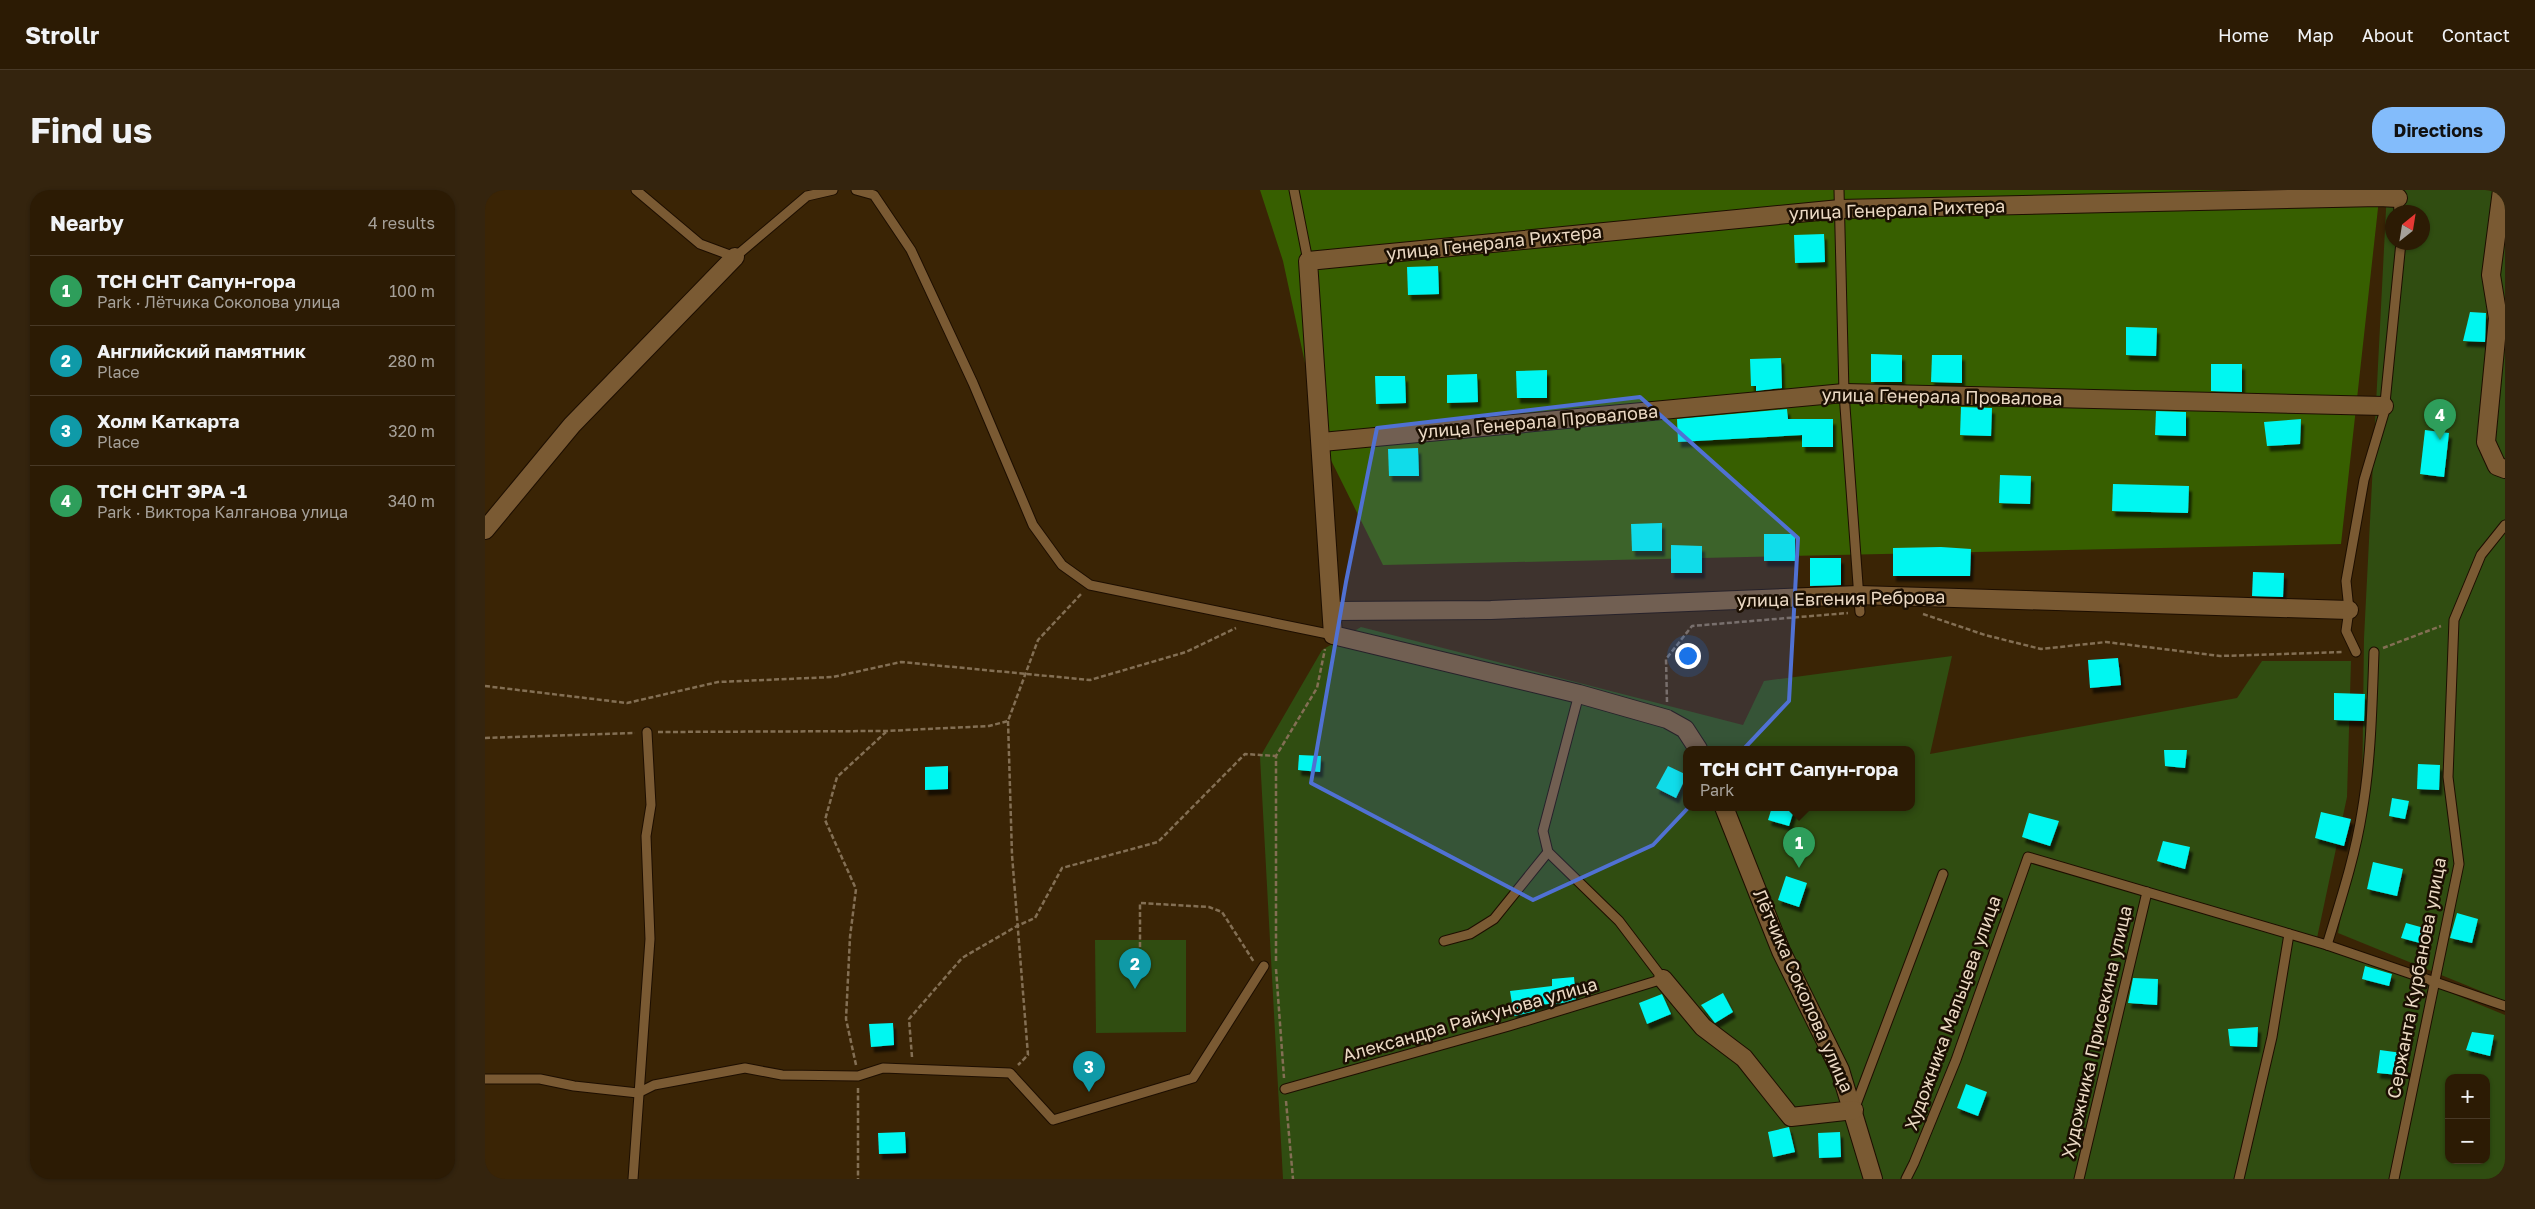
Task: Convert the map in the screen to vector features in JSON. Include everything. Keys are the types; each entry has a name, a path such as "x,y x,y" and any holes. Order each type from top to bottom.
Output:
{"street":[{"path":"2502,190 2491,275 2498,318 2486,442 2497,466 2505,469"},
{"name":"улица Генерала Рихтера","path":"1308,262 1840,209 2379,197 2399,200"},
{"path":"485,530 572,425 735,257"},
{"path":"1308,262 1322,442 1333,635 1579,694 1667,719 1685,729 1696,746"},
{"name":"улица Генерала Провалова","path":"1322,442 1844,393 2384,406"},
{"name":"улица Евгения Реброва","path":"1333,610 1491,610 1859,604 2349,610"},
{"name":"Лётчика Соколова улица","path":"1726,811 1781,951 1840,1070 1873,1179"},
{"path":"1663,979 1703,1027 1744,1058 1791,1117 1853,1110"}],"lane":[{"path":"636,190 700,244 735,257 807,196 833,190"},
{"path":"856,190 874,195 911,250 973,383 1033,525 1062,565 1090,585 1333,635"},
{"path":"1294,190 1308,262"},
{"path":"1839,190 1844,393 1859,604"},
{"path":"2356,652 2346,631 2349,610 2346,581 2364,480 2384,406 2400,250"},
{"name":"Сержанта Курбанова улица","path":"2394,1179 2436,983 2459,864 2448,777 2454,620 2481,555 2505,525"},
{"path":"2327,945 2343,894 2362,812 2371,719 2374,652"},
{"path":"1579,694 1543,831 1547,852 1619,921 1663,979"},
{"path":"633,1179 650,938 646,836 651,805 647,732"},
{"path":"1444,941 1470,934 1494,918 1547,852"},
{"name":"Художника Мальцева улица","path":"1906,1179 1955,1060 2028,857 2147,892"},
{"path":"1853,1110 1943,874"},
{"path":"2147,892 2327,945 2505,1006"},
{"name":"Художника Присекина улица","path":"2079,1179 2147,892"},
{"path":"2239,1179 2272,1037 2289,934"},
{"path":"485,1079 540,1079 574,1086 638,1093 655,1085 745,1068 782,1075 858,1076 883,1068 1010,1073 1053,1120 1193,1078 1264,966"},
{"name":"Александра Райкунова улица","path":"1285,1089 1509,1026 1663,979"}],"path":[{"path":"1010,1073 1028,1055 1012,855 1008,721 1024,673 1038,640 1090,585"},
{"path":"1667,719 1666,659 1692,626 1859,604"},
{"path":"1917,612 1985,635 2041,649 2106,642 2220,656 2356,652"},
{"path":"485,686 627,703 717,682 833,677 901,662 1090,680 1186,652 1255,618"},
{"path":"2374,652 2454,620"},
{"path":"1293,1179 1276,968 1276,756 1317,688 1325,648 1333,635"},
{"path":"485,738 647,732 886,731 989,726 1008,721"},
{"path":"858,1179 858,1076 847,1019 850,937 856,890 825,820 837,777 886,731"},
{"path":"913,1068 909,1019 962,958 1017,926 1035,918 1062,868 1158,842 1245,754 1276,756"},
{"path":"1140,977 1140,903 1209,907 1222,912 1257,965 1276,968"}],"highlighted area":[{"path":"1640,397 1798,538 1789,701 1653,845 1533,900 1311,783 1346,582 1377,428"}],"green space":[{"path":"1260,190 2380,190 2341,544 1383,565 1322,442 1283,261"},
{"path":"2387,190 2505,190 2505,1001 2338,933 2362,800 2364,638 2385,229 2385,250 2430,250 2430,205 2386,205"},
{"path":"1361,627 1743,725 1764,681 1952,656 1930,754 2237,698 2262,661 2351,661 2347,797 2317,938 2505,1015 2505,1179 1283,1179 1260,757 1322,650"},
{"path":"1095,940 1186,940 1186,1032 1096,1033"}],"building":[{"path":"1824,234 1825,262 1795,263 1794,235"},
{"path":"1438,266 1439,294 1408,295 1407,267"},
{"path":"2470,312 2486,313 2485,342 2463,341"},
{"path":"2126,327 2157,328 2156,356 2126,355"},
{"path":"1871,354 1902,355 1902,382 1871,382"},
{"path":"1932,355 1962,355 1962,383 1931,382"},
{"path":"1781,358 1782,388 1756,391 1756,386 1751,386 1750,359"},
{"path":"2211,364 2242,364 2242,392 2211,391"},
{"path":"1547,370 1547,398 1517,398 1516,371"},
{"path":"1477,374 1478,402 1447,403 1447,375"},
{"path":"1375,376 1405,376 1406,403 1376,404"},
{"path":"1961,407 1992,408 1991,436 1960,435"},
{"path":"1787,409 1788,419 1833,419 1833,447 1802,447 1802,435 1678,442 1677,419"},
{"path":"2156,411 2186,412 2186,436 2155,435"},
{"path":"2301,419 2300,444 2267,446 2264,422"},
{"path":"2425,430 2449,433 2444,477 2420,474"},
{"path":"1418,448 1419,476 1389,476 1388,449"},
{"path":"2000,475 2031,476 2030,504 1999,503"},
{"path":"2113,484 2189,486 2188,513 2112,511"},
{"path":"1662,523 1662,551 1632,551 1631,524"},
{"path":"1764,534 1795,534 1795,561 1764,561"},
{"path":"1671,545 1702,546 1702,573 1671,573"},
{"path":"1941,547 1971,549 1970,576 1893,576 1893,548"},
{"path":"1810,558 1841,558 1841,585 1810,586"},
{"path":"2253,572 2284,573 2283,597 2252,596"},
{"path":"2118,658 2121,685 2090,688 2088,660"},
{"path":"2334,693 2365,694 2364,721 2334,720"},
{"path":"2164,750 2187,750 2185,768 2165,766"},
{"path":"1299,755 1321,756 1320,772 1298,770"},
{"path":"2418,764 2440,765 2439,790 2417,789"},
{"path":"948,766 948,789 925,790 925,767"},
{"path":"1668,766 1683,773 1683,783 1676,798 1656,788"},
{"path":"2392,798 2409,801 2405,819 2389,816"},
{"path":"1771,811 1794,811 1789,826 1768,820"},
{"path":"2321,812 2351,819 2344,846 2315,838"},
{"path":"2029,813 2059,821 2050,846 2022,837"},
{"path":"2163,841 2190,847 2185,869 2157,861"},
{"path":"2373,862 2403,869 2397,896 2367,889"},
{"path":"1786,876 1807,883 1799,907 1778,900"},
{"path":"2457,913 2478,919 2472,943 2450,938"},
{"path":"2406,923 2424,928 2420,943 2401,938"},
{"path":"2365,966 2392,974 2389,986 2362,979"},
{"path":"1574,977 1576,999 1562,1003 1534,1005 1535,1011 1514,1016 1510,991 1552,986 1552,979"},
{"path":"2133,978 2158,979 2157,1005 2128,1003"},
{"path":"1723,993 1733,1012 1715,1023 1701,1005"},
{"path":"1662,994 1671,1014 1647,1024 1639,1003"},
{"path":"893,1023 894,1045 871,1047 869,1024"},
{"path":"2258,1027 2257,1047 2230,1046 2228,1029"},
{"path":"2472,1032 2494,1035 2490,1056 2466,1050"},
{"path":"2380,1050 2402,1053 2399,1075 2377,1073"},
{"path":"1966,1084 1987,1092 1978,1116 1957,1108"},
{"path":"1789,1127 1795,1152 1773,1157 1768,1132"},
{"path":"905,1132 906,1153 879,1154 878,1133"},
{"path":"1840,1132 1841,1157 1819,1158 1818,1133"}],"place":[{"name":"ТСН СНТ ЭРА -1","path":"2440,440"},
{"name":"ТСН СНТ Сапун-гора","path":"1799,868"},
{"name":"Английский памятник","path":"1135,989"},
{"name":"Холм Каткарта","path":"1089,1092"}]}
